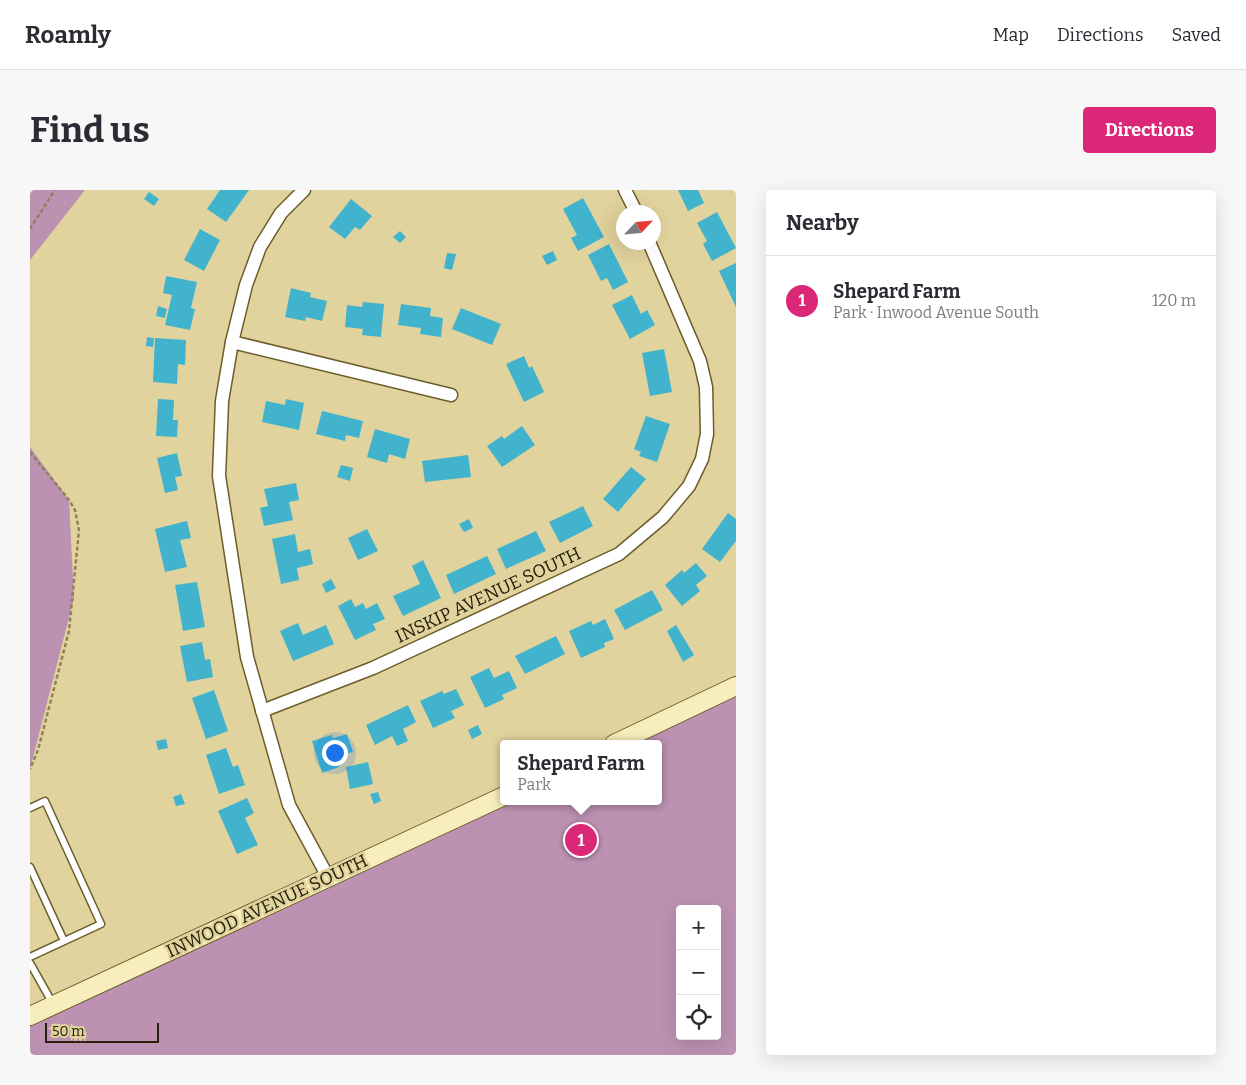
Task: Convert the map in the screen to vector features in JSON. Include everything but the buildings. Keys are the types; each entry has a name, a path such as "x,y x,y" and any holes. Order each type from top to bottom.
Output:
{"street":[{"path":"304,190 281,213 260,247 246,285 232,342 222,401 220,476 247,657 289,805 328,877"},
{"path":"625,190 632,205"},
{"name":"INSKIP AVENUE SOUTH","path":"262,711 373,668 619,554 664,517 690,486 698,468 707,434 706,387 700,361 652,250"},
{"path":"232,342 451,395"},
{"path":"622,740 736,686"},
{"name":"INWOOD AVENUE SOUTH","path":"30,1016 500,798"}],"lane":[{"path":"30,808 45,801 101,924 30,957"},
{"path":"30,867 64,941"},
{"path":"30,963 53,1005"}],"path":[{"path":"30,229 55,190"},
{"path":"30,452 69,500 75,510 79,530 69,631 38,750 30,769"}],"shaded area":[{"path":"30,190 85,190 30,260"},
{"path":"30,447 69,500 74,598 30,769"},
{"path":"736,695 736,1055 30,1055 30,1025 501,805 662,805 662,740 641,740"}],"place":[{"name":"Shepard Farm","path":"581,840"}]}
